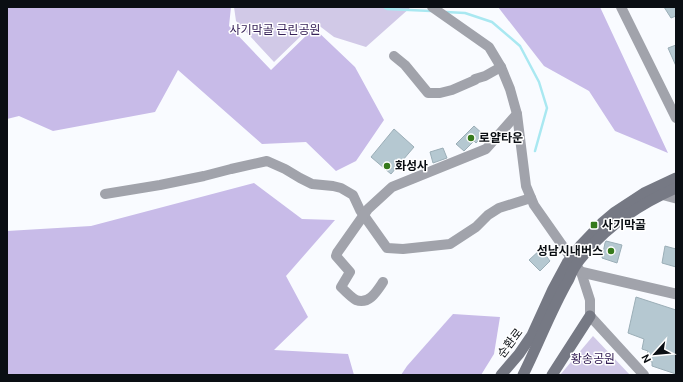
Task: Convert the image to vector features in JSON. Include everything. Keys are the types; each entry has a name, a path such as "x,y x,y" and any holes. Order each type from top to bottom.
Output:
{"main road":[{"path":"650,192 676,177"},
{"path":"541,327 550,294 566,262 591,234 615,212 629,202 676,177"},
{"path":"650,192 676,189"},
{"path":"541,327 576,265 602,235 622,218 640,206 656,197 676,189"},
{"path":"552,375 590,316"},
{"name":"순환로","path":"501,375 541,327"},
{"name":"순환로","path":"523,375 541,327"}],"street":[{"path":"432,7 489,47 501,67 510,88 517,114 526,186 534,205 581,272 590,300 590,316 644,375"},
{"path":"621,7 676,118"},
{"path":"394,56 405,65 428,93 440,93 452,90 485,76 501,67"},
{"path":"383,282 370,299 364,301 356,300 341,287 350,272 336,256 362,213 392,187 486,149 517,114"},
{"path":"105,194 190,179 267,162 285,169 312,184 341,188 353,196 362,213 387,248 403,249 450,244 476,227 488,215 499,208 531,198"},
{"path":"571,259 612,216 650,192 676,198"},
{"path":"581,272 676,294"}],"green space":[{"name":"사기막골 근린공원","path":"234,7 411,7 366,47 334,37 313,21 304,33 274,62 236,21"},
{"name":"황송공원","path":"593,336 630,375 560,375"}],"shaded area":[{"path":"7,7 231,7 229,26 271,70 314,28 355,67 384,120 356,161 336,171 306,142 262,144 178,70 155,112 53,131 19,116 7,119"},
{"path":"498,7 600,7 668,153 615,131 589,91 544,66"},
{"path":"254,183 302,219 335,220 286,276 308,317 274,350 348,354 354,375 7,375 7,231 91,226"},
{"path":"453,314 500,317 494,354 481,375 401,375 407,366"}],"building":[{"path":"664,7 676,7 676,16 671,18"},
{"path":"676,45 676,66 668,48"},
{"name":"로얄타운","path":"474,126 484,135 476,143 474,141 464,151 456,144"},
{"path":"394,129 414,147 391,174 371,157"},
{"path":"443,148 447,158 433,163 430,152"},
{"name":"성남시내버스","path":"606,241 622,245 617,263 602,258"},
{"path":"665,246 676,249 676,267 662,263"},
{"path":"541,249 550,261 540,271 529,260"},
{"path":"636,297 676,310 676,374 652,366 652,362 646,359 648,351 642,349 644,339 628,333"}],"waterway":[{"path":"384,7 387,9 431,11"},
{"path":"446,12 465,13 492,22 520,46 539,82 547,108 535,151"}],"place":[{"name":"로얄타운","path":"471,138"},
{"name":"화성사","path":"387,166"},
{"name":"사기막골","path":"594,225"},
{"name":"성남시내버스","path":"611,251"}]}
